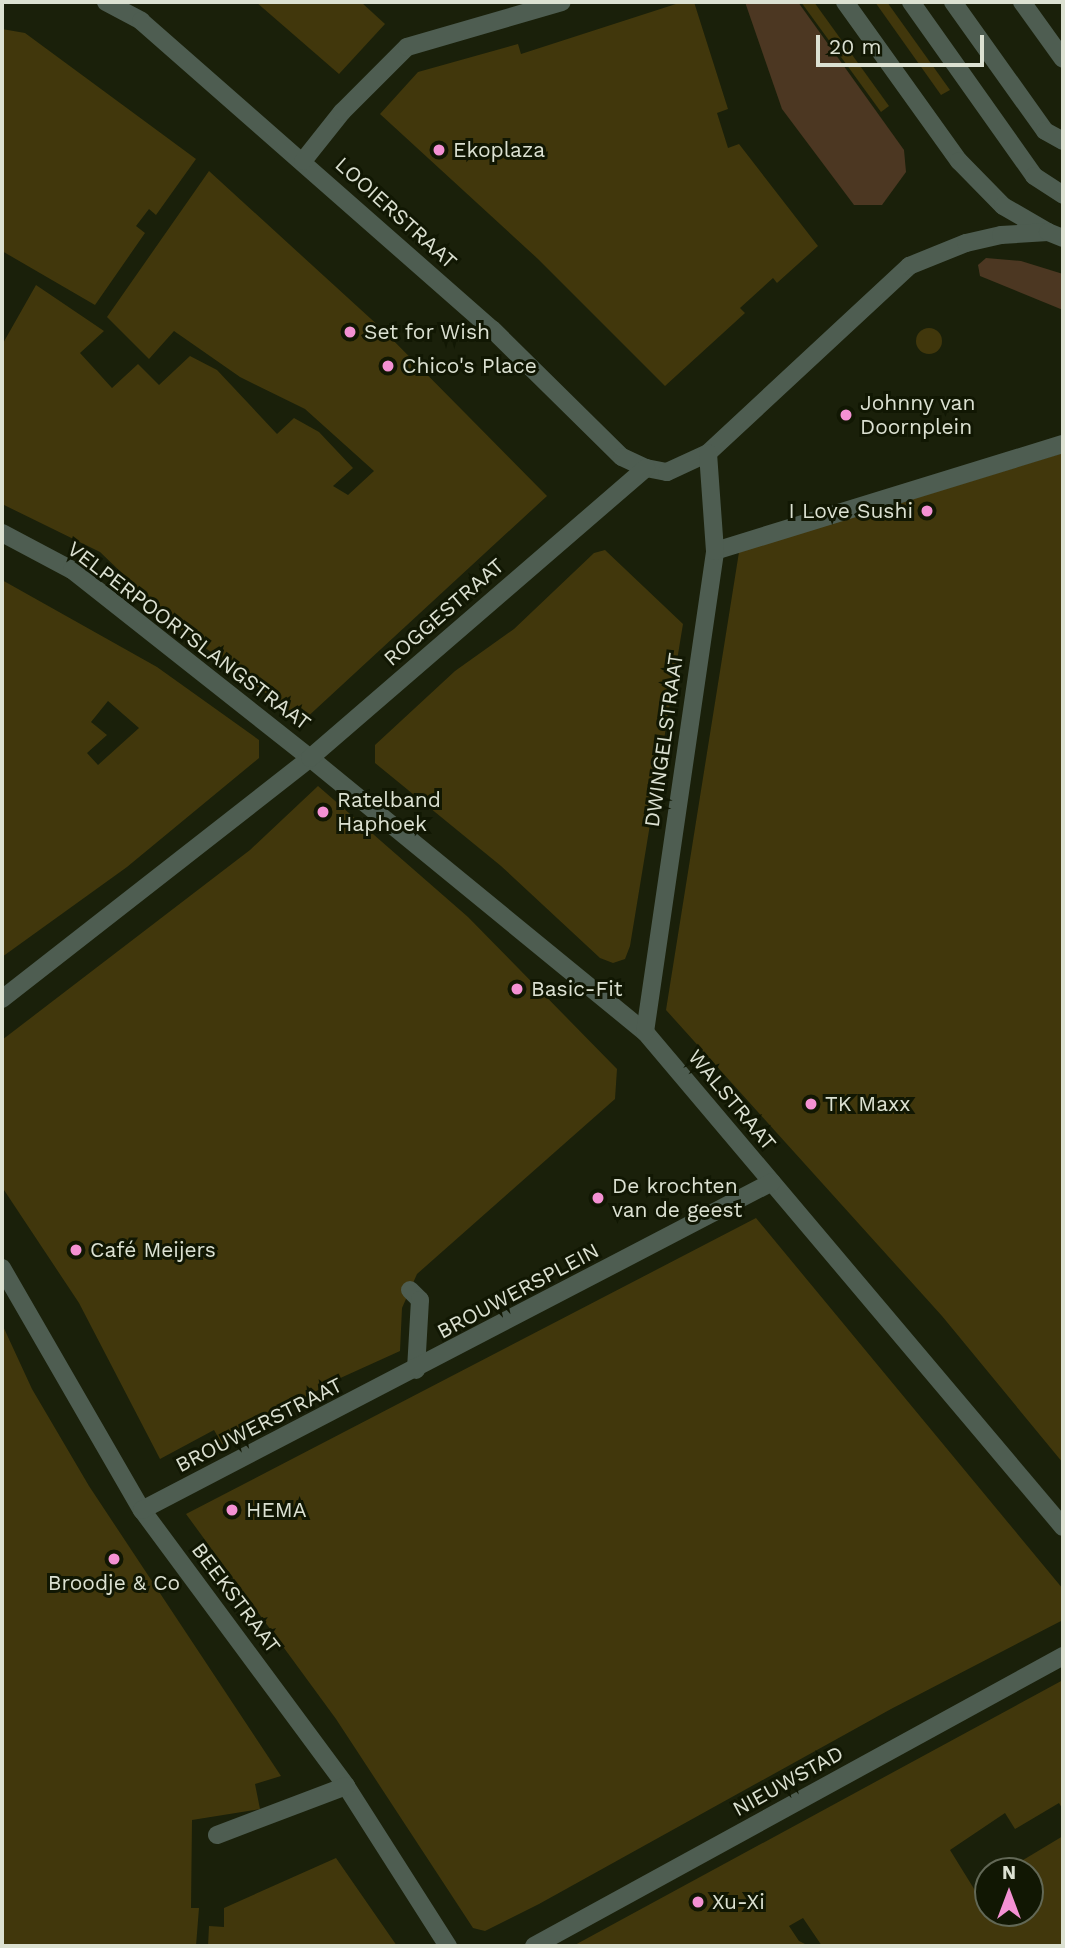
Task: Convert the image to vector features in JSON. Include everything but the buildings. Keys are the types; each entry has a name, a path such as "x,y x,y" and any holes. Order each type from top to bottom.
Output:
{"street":[{"name":"LOOIERSTRAAT","path":"106,2 141,21 492,329 622,457 646,468"},
{"path":"303,161 342,112 407,47 562,2"},
{"path":"845,2 959,161 1003,205 1055,235"},
{"path":"911,2 1034,176 1063,195"},
{"path":"953,2 1045,131 1063,141"},
{"path":"1022,2 1063,60"},
{"path":"646,468 667,472 708,453 909,266 966,243 1055,235"},
{"path":"715,551 1063,444"},
{"name":"DWINGELSTRAAT","path":"645,1032 715,551 708,453"},
{"name":"ROGGESTRAAT","path":"2,999 310,758 646,468"},
{"name":"VELPERPOORTSLANGSTRAAT","path":"2,533 72,570 310,758"},
{"name":"WALSTRAAT","path":"310,758 645,1032 1063,1527"},
{"name":"BROUWERSPLEIN","path":"397,1381 772,1182"},
{"name":"BEEKSTRAAT","path":"2,1268 142,1510 346,1786 448,1946"},
{"path":"410,1290 420,1300 415,1370"},
{"name":"BROUWERSTRAAT","path":"142,1510 397,1381"},
{"name":"NIEUWSTAD","path":"534,1946 1063,1656"},
{"path":"217,1835 346,1786"}],"shaded area":[{"path":"745,2 798,2 904,150 906,172 882,205 854,205 782,109"},
{"path":"986,258 1021,261 1063,274 1063,310 980,276 978,265"}],"place":[{"name":"Ekoplaza","path":"439,150"},
{"name":"Set for Wish","path":"350,332"},
{"name":"Chico's Place","path":"388,366"},
{"name":"Johnny van Doornplein","path":"846,415"},
{"name":"I Love Sushi","path":"927,511"},
{"name":"Ratelband Haphoek","path":"323,812"},
{"name":"Basic-Fit","path":"517,989"},
{"name":"TK Maxx","path":"811,1104"},
{"name":"De krochten van de geest","path":"598,1198"},
{"name":"Café Meijers","path":"76,1250"},
{"name":"HEMA","path":"232,1510"},
{"name":"Broodje & Co","path":"114,1559"},
{"name":"Xu-Xi","path":"698,1902"}]}
